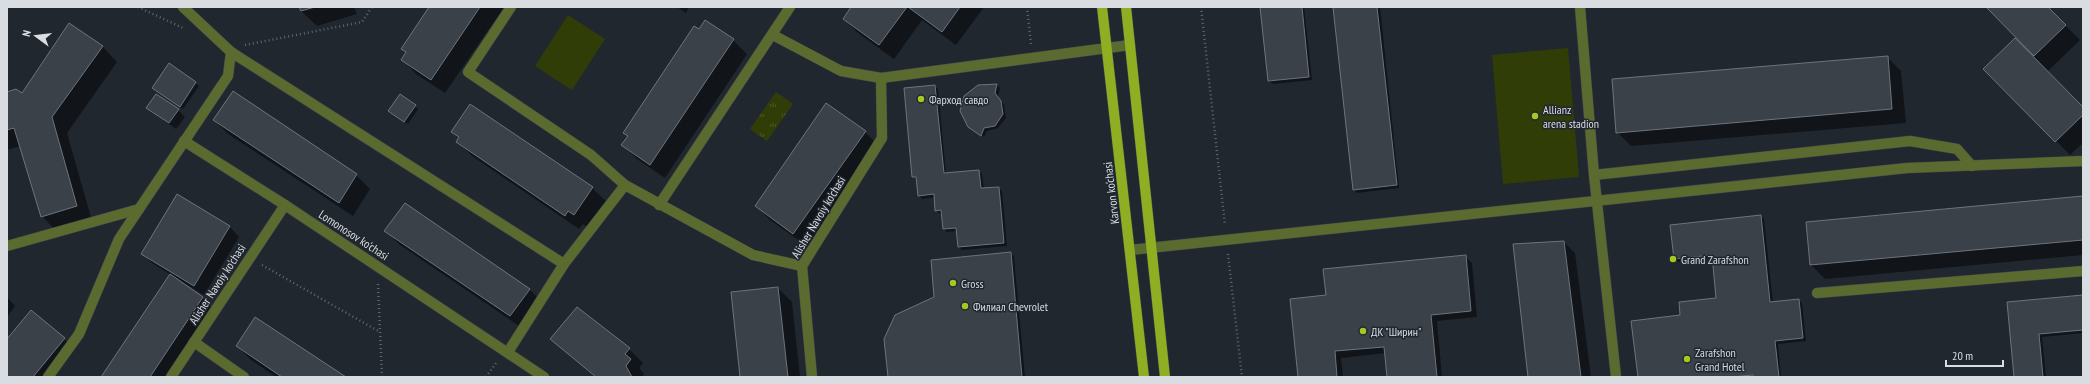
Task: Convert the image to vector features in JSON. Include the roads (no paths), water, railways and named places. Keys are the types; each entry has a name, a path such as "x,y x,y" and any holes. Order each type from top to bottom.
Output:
{"main road":[{"name":"Karvon ko'chasi","path":"1102,7 1144,377"},
{"path":"1126,7 1165,377"}],"street":[{"path":"183,7 229,50 564,264"},
{"path":"511,7 468,72 591,155 625,185 659,205 753,255 802,266"},
{"path":"659,205 773,35 790,7"},
{"path":"1580,7 1594,175 1616,377"},
{"path":"773,35 841,71 881,78 1130,45"},
{"path":"48,377 79,334 119,239 228,76 229,50"},
{"name":"Alisher Navoiy ko'chasi","path":"812,377 802,266 882,138 881,78"},
{"name":"Lomonosov ko'chasi","path":"184,141 285,205 508,352"},
{"path":"1594,175 1910,142 1957,149 1972,166"},
{"path":"1130,250 1908,168 2083,161"},
{"path":"544,377 508,352 564,264 625,185"},
{"name":"Alisher Navoiy ko'chasi","path":"171,377 285,205"},
{"path":"7,246 139,210"},
{"path":"1817,293 2083,271"},
{"path":"194,342 244,377"}],"place":[{"name":"Фарход савдо","path":"921,99"},
{"name":"Allianz arena stadion","path":"1535,116"},
{"name":"Grand Zarafshon","path":"1673,259"},
{"name":"Gross","path":"953,283"},
{"name":"Филиал Chevrolet","path":"965,306"},
{"name":"ДК \"Ширин\"","path":"1363,331"},
{"name":"Zarafshon Grand Hotel","path":"1687,359"}]}
